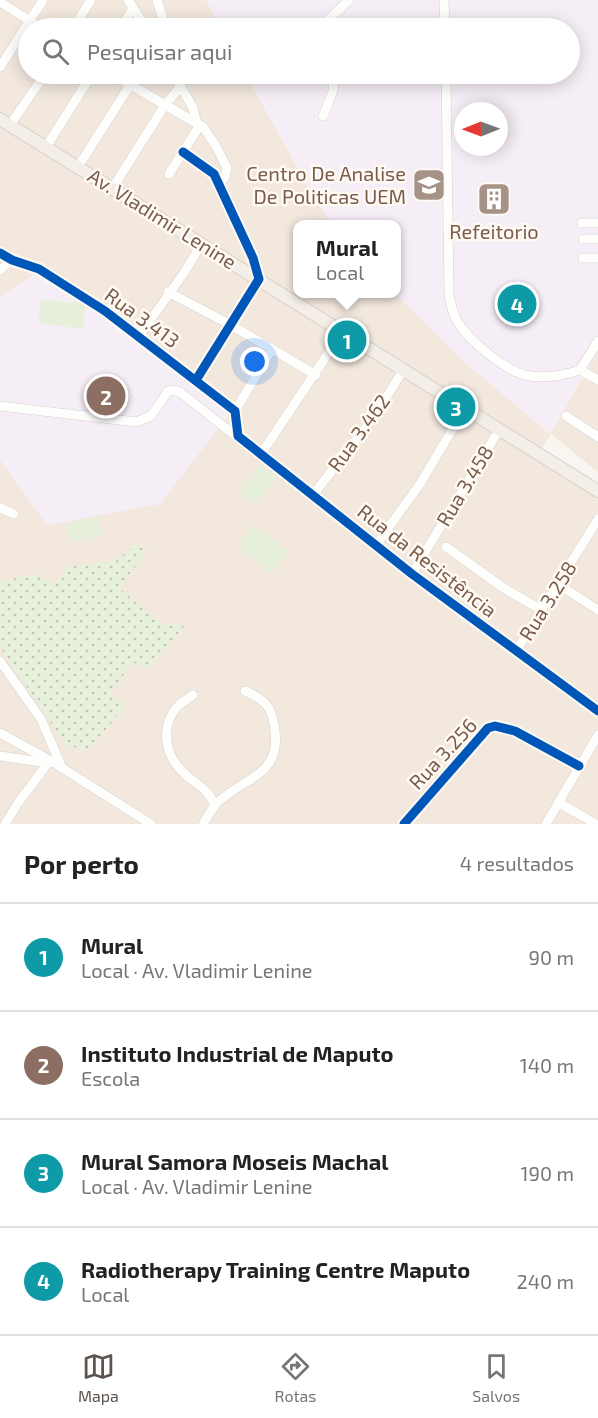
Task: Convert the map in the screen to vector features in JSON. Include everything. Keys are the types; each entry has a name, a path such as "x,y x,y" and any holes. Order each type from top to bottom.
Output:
{"main road":[{"name":"Av. Vladimir Lenine","path":"5,122 344,331 499,430 598,489"}],"street":[{"path":"31,18 43,0"},
{"path":"79,18 91,0"},
{"path":"156,0 162,18"},
{"path":"330,18 349,0"},
{"path":"444,0 445,18"},
{"path":"0,2 24,18"},
{"path":"125,18 131,4"},
{"path":"131,4 140,18"},
{"path":"0,67 18,38"},
{"path":"5,122 37,84"},
{"path":"46,147 87,84"},
{"path":"323,116 333,84"},
{"path":"446,84 449,294 454,316 476,342 504,365 525,375 564,376 580,370 598,341"},
{"path":"78,167 129,85 199,124"},
{"path":"112,189 149,134 165,105 181,86 199,124 216,146 225,164 227,172 219,183"},
{"path":"169,174 199,124"},
{"path":"183,152 212,172 219,183 253,258 259,279 196,380"},
{"path":"582,222 598,223"},
{"path":"583,238 598,238"},
{"path":"139,336 168,292 184,273 202,243"},
{"name":"Rua 3.413","path":"0,252 12,260 39,269 105,311 235,411"},
{"path":"583,258 598,258"},
{"path":"0,270 12,260"},
{"path":"168,292 231,325 316,375"},
{"path":"261,454 344,331"},
{"path":"238,436 235,411 272,350"},
{"name":"Rua 3.462","path":"313,495 377,413 403,370"},
{"path":"580,370 598,380"},
{"name":"Rua da Resistência","path":"0,406 136,422 151,416 168,391 174,390 181,393 412,574 598,711"},
{"path":"376,545 420,484 461,415"},
{"path":"566,416 598,437"},
{"name":"Rua 3.458","path":"412,574 499,430"},
{"path":"0,507 14,514"},
{"name":"Rua 3.258","path":"516,651 598,519"},
{"path":"446,547 506,589 542,610"},
{"path":"558,584 598,610"},
{"path":"0,661 41,718 62,768"},
{"path":"203,824 215,805 259,774 272,761 276,747 274,724 267,703 245,691"},
{"path":"193,695 179,705 171,716 166,733 167,750 179,769 208,791 215,805"},
{"name":"Rua 3.256","path":"404,824 488,728 495,726 515,731 579,766"},
{"path":"0,733 62,768 151,824"},
{"path":"546,824 598,735"},
{"path":"0,756 50,762"},
{"path":"5,824 27,790 50,762"},
{"path":"559,803 596,824"}],"shaded area":[{"path":"0,0 206,0 216,18 18,18 18,84 251,84 310,191 329,220 293,220 293,298 400,298 460,358 550,434 598,351 598,472 551,434 537,457 598,495 598,824 0,824"},
{"path":"206,0 598,0 598,351 550,434 460,358 400,298 401,220 329,220 310,191 251,84 580,84 580,18 216,18"},
{"path":"39,271 102,310 232,411 160,504 47,525 0,460 0,297"}],"green space":[{"path":"41,299 85,304 83,329 38,323"},
{"path":"261,464 277,477 255,504 239,491"},
{"path":"99,517 102,536 69,542 66,523"},
{"path":"254,524 289,552 271,573 238,546"},
{"path":"136,544 147,551 119,588 162,624 186,624 147,670 133,662 110,693 126,706 89,749 66,746 0,647 0,582 33,574 57,583 68,566 116,561"}],"cycle path":[{"path":"183,152 214,174 253,258 259,279 196,380"},
{"path":"0,253 12,260 39,269 105,311 235,411 238,436 412,574 598,711"},
{"path":"404,824 488,728 495,726 515,731 579,766"}],"place":[{"name":"Centro De Analise De Politicas UEM","path":"429,185"},
{"name":"Refeitorio","path":"494,199"},
{"name":"Radiotherapy Training Centre Maputo","path":"517,304"},
{"name":"Mural","path":"347,340"},
{"name":"Instituto Industrial de Maputo","path":"106,396"},
{"name":"Mural Samora Moseis Machal","path":"456,407"}]}
